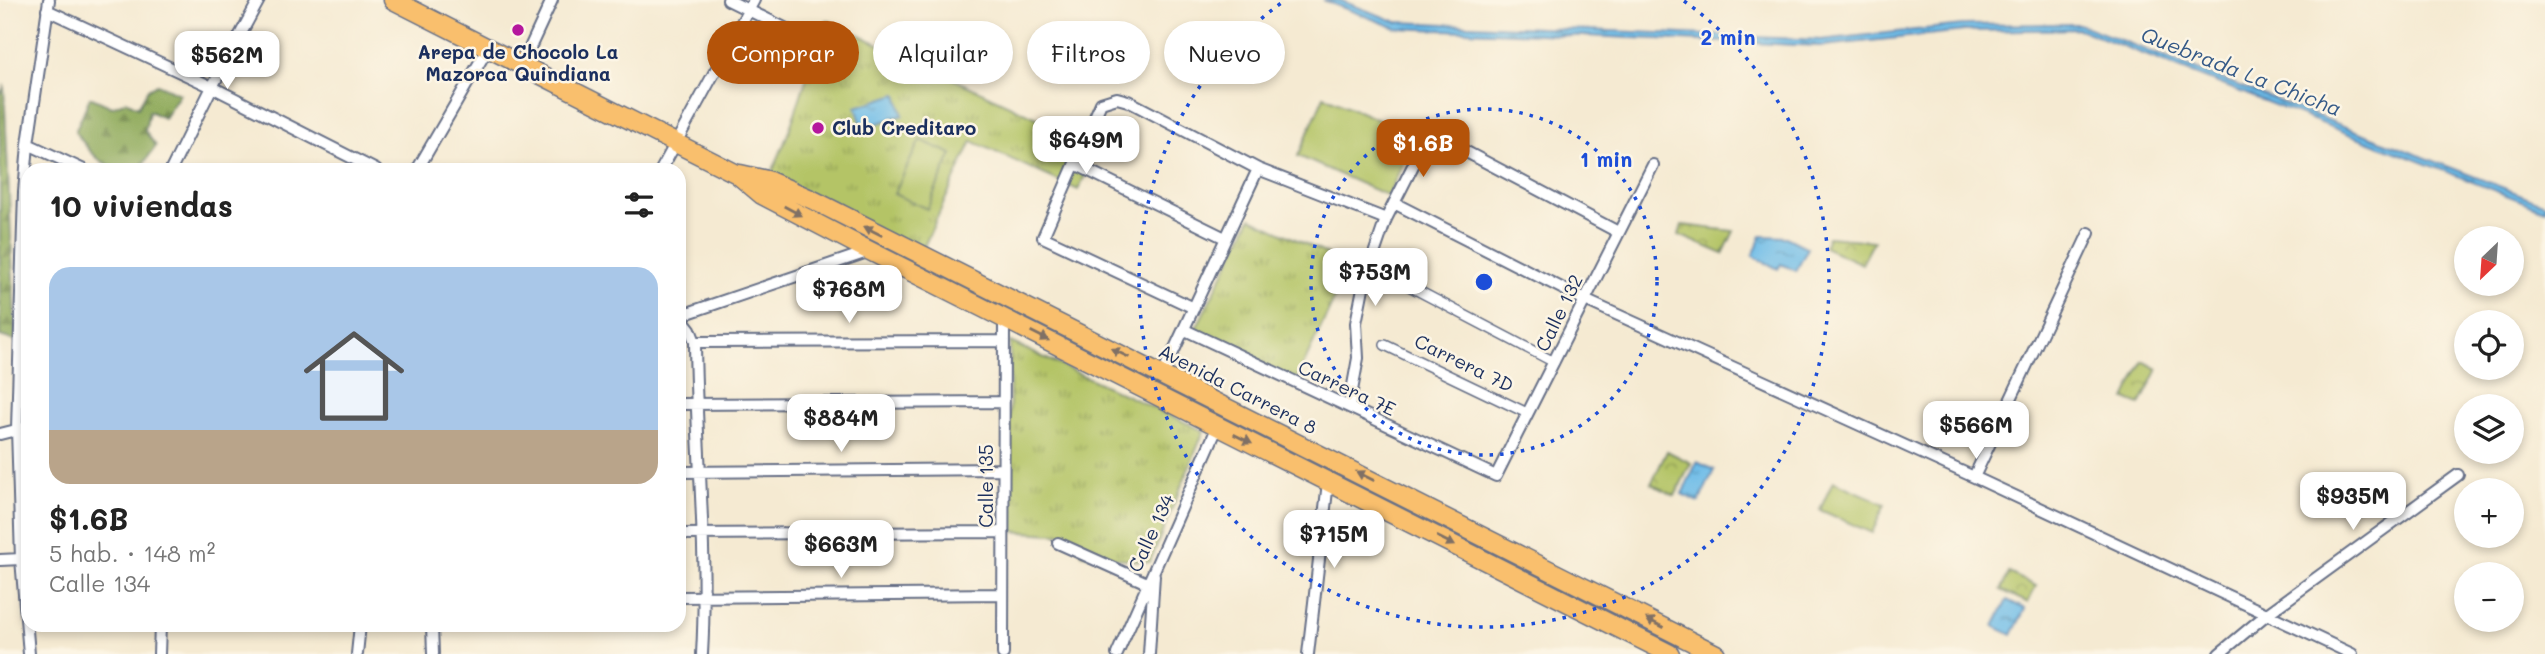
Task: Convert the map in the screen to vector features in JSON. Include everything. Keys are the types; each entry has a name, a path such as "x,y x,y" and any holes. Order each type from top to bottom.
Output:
{"main road":[{"name":"Avenida Carrera 8","path":"393,0 737,173 767,180 813,200 1716,654"},
{"name":"Avenida Carrera 8","path":"737,173 762,195 870,251 1670,654"}],"street":[{"path":"174,163 258,0"},
{"path":"522,65 552,0"},
{"path":"728,0 751,5 778,21"},
{"path":"26,163 48,5 362,163"},
{"path":"665,163 751,5"},
{"path":"421,163 488,48"},
{"path":"1194,308 1043,237 1101,103 1117,98 1128,101 1258,169 1386,219"},
{"path":"1349,407 1358,358 1356,323 1364,282 1386,219 1424,142 1432,137 1440,138 1618,232"},
{"path":"28,144 69,163"},
{"path":"1075,164 1225,239"},
{"name":"Calle 132","path":"1496,476 1653,165"},
{"path":"1163,374 1258,169"},
{"path":"1394,202 1585,300 1974,477 2352,654"},
{"path":"1974,477 2090,233"},
{"path":"686,314 870,251"},
{"path":"1369,265 1554,362"},
{"name":"Calle 135","path":"1003,318 1003,654"},
{"path":"686,324 695,342 705,596 702,654"},
{"name":"Carrera 7E","path":"1185,330 1496,476"},
{"path":"695,342 1003,341"},
{"name":"Carrera 7D","path":"1385,345 1527,413"},
{"path":"686,404 1003,402"},
{"name":"Calle 134","path":"1117,654 1218,426"},
{"path":"0,434 21,428"},
{"path":"686,472 1003,468"},
{"path":"2219,654 2267,614 2458,475"},
{"path":"1308,654 1328,482"},
{"path":"686,534 1003,532"},
{"path":"1058,543 1147,583"},
{"path":"0,560 21,559"},
{"path":"1149,654 1154,569"},
{"path":"686,597 1003,594"},
{"path":"27,632 29,654"},
{"path":"159,654 160,632"},
{"path":"357,654 359,632"},
{"path":"432,632 433,654"}],"green space":[{"path":"859,35 873,41 873,84 964,84 1099,147 1078,190 972,141 921,253 769,178 786,140 805,84 859,84"},
{"path":"157,84 180,94 164,118 149,111 145,131 156,146 144,163 101,161 75,132 90,97 112,107 126,101 138,107 148,89"},
{"path":"4,87 16,341 0,336 0,94"},
{"path":"1324,96 1415,136 1388,196 1298,156"},
{"path":"920,140 952,154 927,209 894,194"},
{"path":"1251,218 1350,265 1296,381 1194,332"},
{"path":"1682,225 1734,231 1723,254 1679,235"},
{"path":"1828,237 1874,241 1862,264 1824,247"},
{"path":"1010,342 1204,431 1150,562 1083,554 1066,535 1009,531"},
{"path":"2143,361 2158,369 2140,405 2125,399"},
{"path":"1667,451 1691,463 1675,496 1651,484"},
{"path":"1833,481 1885,504 1872,533 1820,510"},
{"path":"2009,573 2036,586 2028,603 2001,590"}],"water":[{"path":"1323,0 1339,0 1397,22 1821,40 1963,25 2079,24 2545,204 2545,210 2079,29 1964,31 1822,46 1396,28"},
{"path":"897,94 903,115 863,128 856,107"},
{"path":"1761,236 1786,237 1808,248 1796,271 1781,264 1778,269 1753,256"},
{"path":"1697,462 1714,470 1699,502 1682,494"},
{"path":"2007,600 2025,609 2012,635 1994,626"}],"place":[{"name":"Arepa de Chocolo La Mazorca Quindiana","path":"518,30"},
{"name":"Club Creditaro","path":"818,128"}],"water label":[{"name":"Quebrada La Chicha","path":"2241,72"}]}
